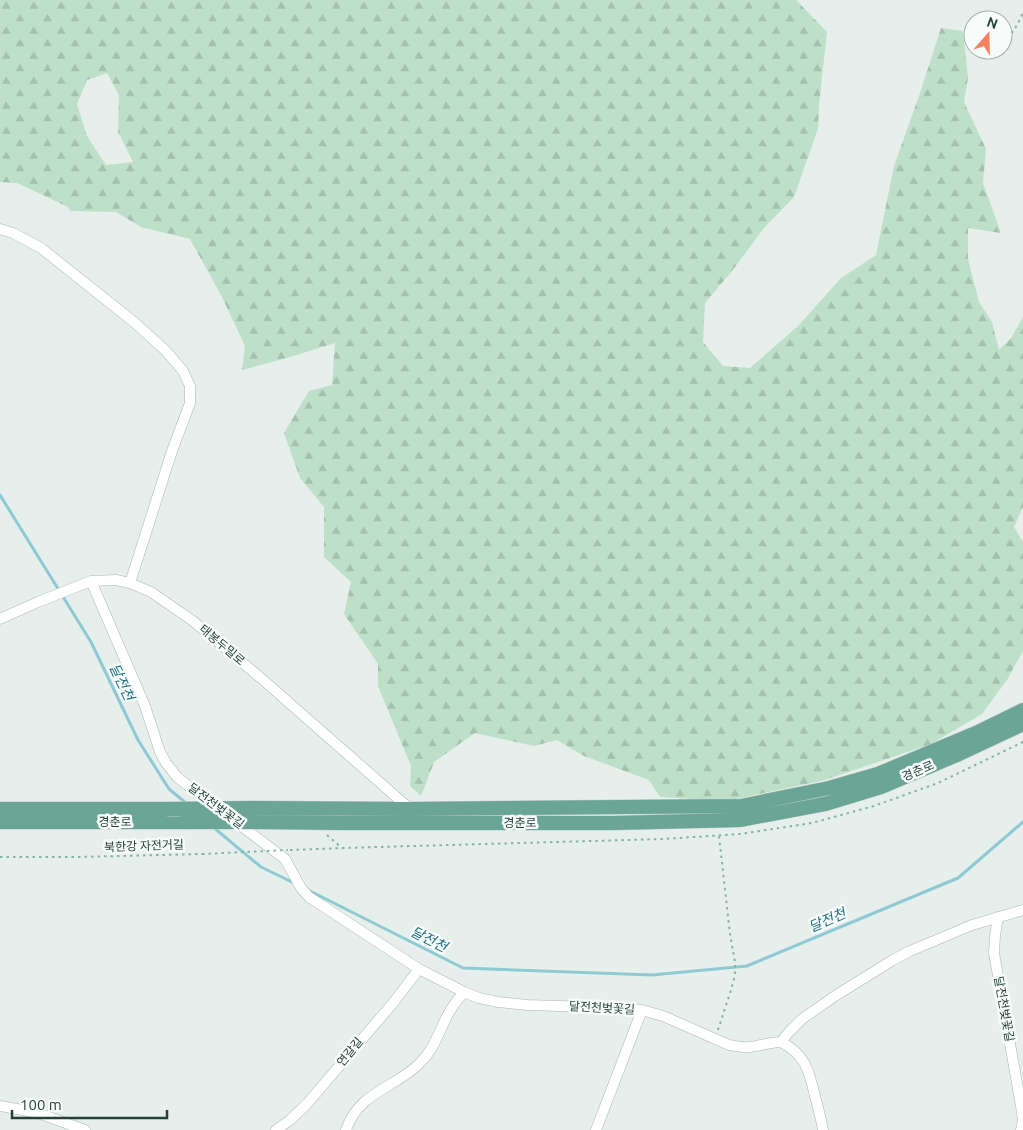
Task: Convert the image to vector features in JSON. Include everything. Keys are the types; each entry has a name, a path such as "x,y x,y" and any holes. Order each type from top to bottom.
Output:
{"main road":[{"name":"경춘로","path":"0,822 185,822 255,815 410,809 742,806 829,788 878,774 976,733 1023,710"},
{"name":"경춘로","path":"0,809 167,809 340,823 613,823 740,820 825,804 881,787 1023,724"}],"street":[{"path":"0,229 13,232 40,248 134,322 183,371 190,386 190,403 172,451 130,583"},
{"name":"태봉두밀로","path":"0,619 91,581 116,580 130,583 152,592 193,621 262,679 410,809"},
{"name":"달전천벚꽃길","path":"91,581 145,706 160,752 166,763 177,777 208,801 286,854 301,888 309,897 419,969 479,998 498,1002 642,1010 664,1016 730,1045 749,1047 781,1042"},
{"path":"823,1130 808,1069 800,1056 790,1046 781,1042 789,1032 802,1019 835,996 910,951 972,925 1023,910"},
{"name":"달전천벚꽃길","path":"998,918 994,953 1021,1106 1023,1120 1021,1130"},
{"name":"연갈길","path":"276,1130 306,1105 393,1003 419,969"},
{"path":"346,1130 353,1115 365,1101 418,1064 428,1054 449,1012 464,992"},
{"path":"596,1130 642,1010"},
{"path":"0,1106 38,1113 85,1130"}],"path":[{"path":"1013,32 1023,12"},
{"path":"715,1040 735,975 719,836"},
{"name":"북한강 자전거길","path":"0,857 286,854"}],"green space":[{"path":"0,0 796,0 827,32 818,129 794,197 764,228 705,303 703,342 723,366 750,368 798,326 841,278 876,255 894,166 941,28 963,31 963,60 966,60 968,78 964,102 986,149 983,183 1001,233 968,228 968,259 979,302 992,322 999,350 1011,338 1023,317 1023,507 1014,527 1023,542 1023,651 1007,680 982,714 931,744 825,780 727,801 660,797 649,780 584,756 557,740 534,746 475,733 434,762 421,796 410,786 411,766 378,686 378,664 344,614 351,582 324,557 324,507 300,478 284,433 309,391 332,385 335,343 242,370 245,346 222,297 190,239 141,227 116,212 70,211 68,207 17,183 0,182","holes":["107,73 119,95 118,132 133,162 106,165 87,136 77,104 87,80"]}],"waterway":[{"name":"달전천","path":"0,495 91,642 138,740 169,789 186,803"},
{"name":"달전천","path":"308,890 463,968 652,975 747,966 958,878 1023,822"},
{"name":"달전천","path":"213,827 261,867 296,884"}]}
